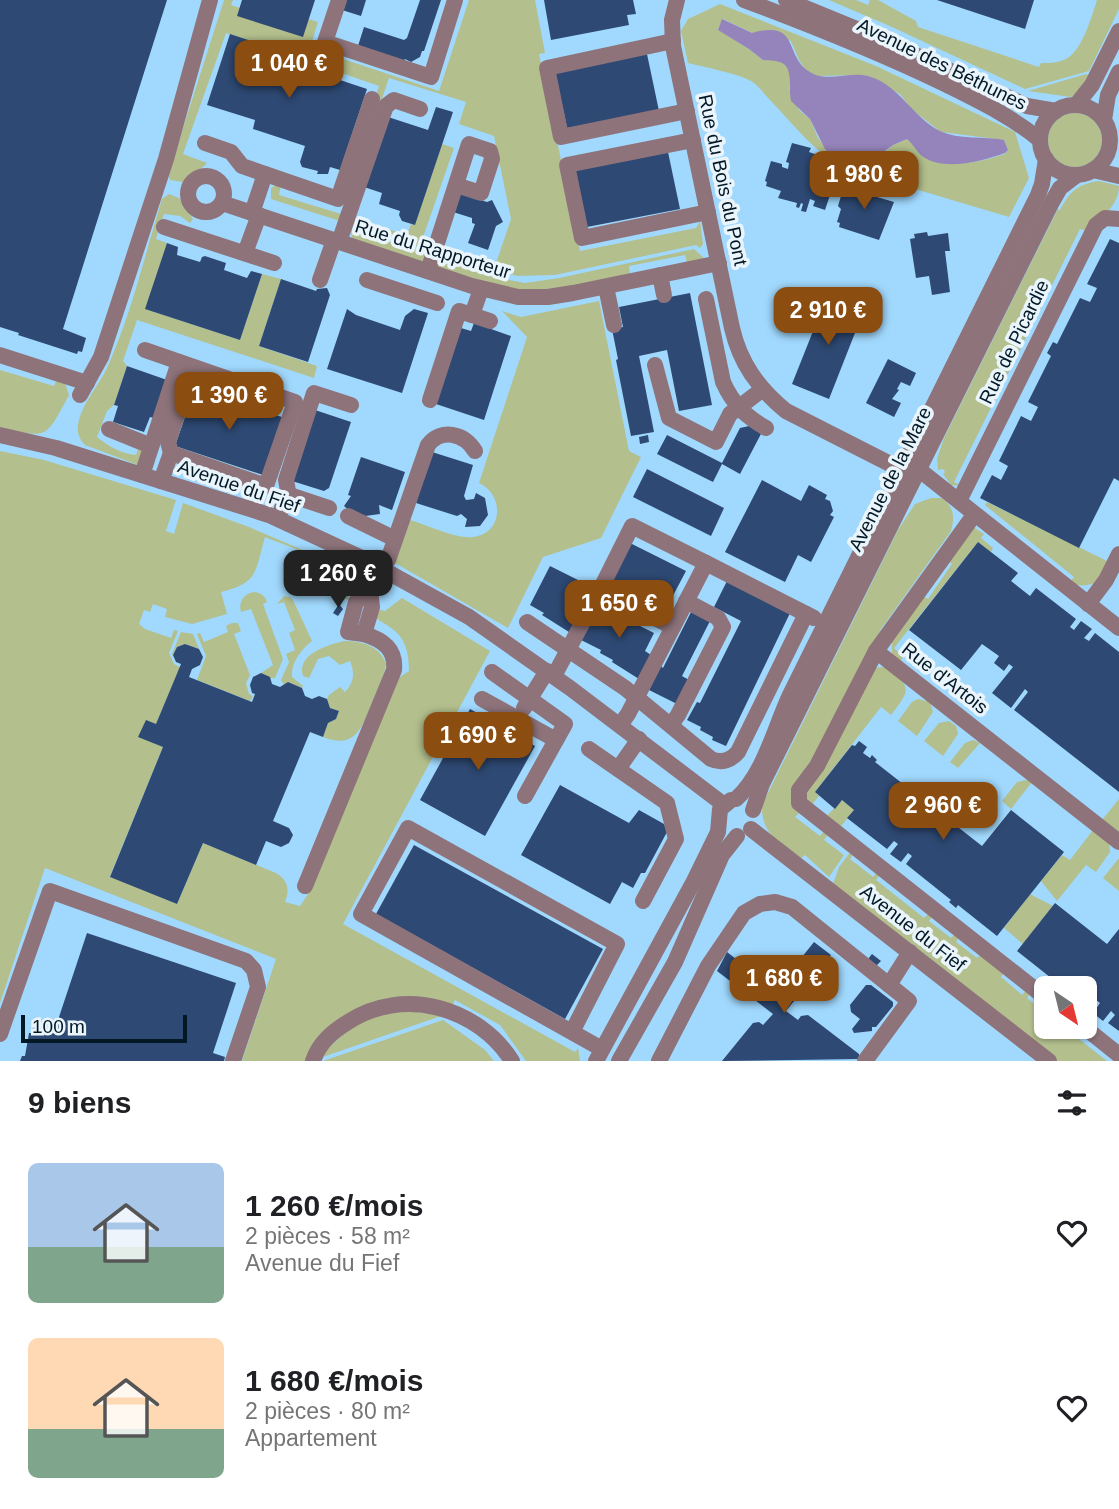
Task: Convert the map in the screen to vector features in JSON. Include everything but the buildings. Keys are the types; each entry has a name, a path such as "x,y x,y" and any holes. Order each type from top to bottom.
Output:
{"street":[{"path":"0,355 84,389 101,357 162,172 211,0"},
{"path":"339,0 325,42 431,77 455,0"},
{"name":"Rue du Bois du Pont","path":"677,0 672,20 673,41 734,337 744,362 763,389 786,411 910,470 958,501 1119,628"},
{"name":"Avenue des Béthunes","path":"744,0 814,26 933,79 993,108 1040,141"},
{"name":"Avenue des Béthunes","path":"786,0 1027,106 1056,111"},
{"path":"1076,105 1092,85 1119,31"},
{"path":"673,41 547,68 561,137 687,111"},
{"path":"1104,120 1108,95 1119,72"},
{"path":"205,143 231,152 242,166 338,199 372,99"},
{"path":"320,280 386,106 394,100 420,109"},
{"path":"1076,105 1095,111 1104,120 1115,145 1094,170 1077,175 1056,169 1046,159 1040,141 1043,127 1056,111 1076,105"},
{"path":"693,140 567,165 582,238 708,212"},
{"name":"Avenue de la Mare","path":"619,1061 675,962 722,855 755,817 753,810 762,784 1038,195 1046,159"},
{"path":"1094,170 1119,176"},
{"path":"245,253 265,174"},
{"name":"Avenue de la Mare","path":"599,1055 694,881 720,826 718,814 746,789 754,776 825,624 1052,202 1060,188 1077,175"},
{"path":"202,176 214,177 222,185 222,203 211,212 200,211 191,204 188,193 192,182 202,176"},
{"path":"428,271 456,185"},
{"name":"Rue du Rapporteur","path":"222,203 481,289 531,298 606,287 719,263"},
{"path":"190,236 200,211"},
{"name":"Rue de Picardie","path":"958,501 1096,225 1105,218 1119,219"},
{"path":"164,227 274,263"},
{"path":"393,288 401,262"},
{"path":"660,275 664,295"},
{"path":"366,280 437,303"},
{"path":"606,287 614,325"},
{"path":"472,315 481,289"},
{"path":"706,299 723,382 737,408 766,428"},
{"path":"430,400 459,311 490,321"},
{"path":"715,341 734,337"},
{"path":"145,350 295,402 267,485 171,453"},
{"path":"142,475 151,446 186,364"},
{"path":"161,481 171,453 168,442 186,364"},
{"path":"655,365 667,415 677,424 716,442 730,414 763,389"},
{"path":"281,511 287,494 286,480 314,393 351,405"},
{"path":"109,429 151,446"},
{"path":"305,886 394,670 395,661 387,645 377,638 348,632 356,602 370,591 384,564 432,439 444,433 449,434 464,439 475,451"},
{"name":"Avenue du Fief","path":"0,435 56,448 269,515 384,564 469,617 730,802"},
{"path":"287,494 328,508"},
{"name":"Rue d'Artois","path":"974,515 876,651 1119,842"},
{"path":"348,516 395,539"},
{"path":"518,719 530,699 569,651 632,526 825,624"},
{"path":"1088,604 1106,580 1119,554"},
{"path":"620,725 706,563"},
{"path":"600,590 673,627"},
{"path":"671,725 723,627 718,618 686,601"},
{"path":"527,622 637,697 711,759 720,762 735,755 806,614"},
{"path":"876,651 817,766 799,790 799,803 1034,989"},
{"path":"492,671 565,724 525,796"},
{"path":"482,699 556,740"},
{"path":"618,769 639,739"},
{"path":"589,748 667,803 676,839 643,901"},
{"path":"730,802 746,802 753,810"},
{"path":"720,826 727,833 744,832"},
{"path":"572,1032 617,944 408,828 361,914 572,1032 599,1055"},
{"name":"Avenue du Fief","path":"744,832 910,952 1049,1061"},
{"path":"0,1034 50,891 246,961 254,970 258,987 233,1061"},
{"path":"659,1061 708,966 744,913 760,904 775,902 792,907 909,1001 865,1061"},
{"path":"889,985 910,952"},
{"path":"313,1061 316,1051 332,1032 354,1018 387,1006 410,1004 452,1011 482,1027 506,1051 512,1061"},
{"path":"1097,1037 1119,1055"}],"green space":[{"path":"224,0 233,0 231,5 240,8 237,16 308,19 318,22 310,48 439,91 469,0 535,0 545,53 539,54 580,251 696,228 700,221 703,244 700,248 696,245 555,275 517,276 494,269 511,219 494,136 459,124 466,102 389,78 340,221 271,199 271,188 281,185 279,195 341,214 347,197 343,195 379,86 226,33 183,154 207,163 183,182 170,180 168,175"},
{"path":"829,0 856,0 868,5 870,0 878,0 916,21 918,27 1039,67 1041,63 1063,60 1074,52 1086,31 1097,0 1119,0 1119,9 1089,71 1025,89"},
{"path":"720,4 876,66 1015,132 1029,178 1009,217 848,169 836,163 806,139 751,81 688,63 681,31 688,19","holes":["723,19 752,33 791,41 806,71 816,76 871,77 901,95 911,109 941,132 1004,140 1008,150 1005,154 983,160 950,163 929,157 917,150 907,139 893,145 880,156 855,166 847,166 836,160 818,138 810,119 799,110 789,89 789,69 785,64 779,60 763,60 718,29"]},
{"path":"1086,74 1089,76 1080,90 1071,97 1028,91"},
{"path":"1075,113 1094,121 1102,140 1094,159 1075,167 1056,159 1048,140 1056,121"},
{"path":"442,144 454,148 421,243 433,247 431,251 350,225 353,218 407,235 411,224 415,225"},
{"path":"1099,181 1119,186 1116,199 1098,222 1087,231 1080,229 954,482 962,486 951,485 943,474 943,469 938,470 937,459 944,438 1058,209 1060,210 1075,190 1085,184"},
{"path":"169,194 179,198 193,219 190,223 180,216 164,214 156,239 167,243 146,309 240,340 262,274 281,279 259,346 317,366 314,378 137,320 123,361 127,366 114,405 107,411 97,437 115,449 131,454 136,455 139,446 143,451 138,465 85,445 79,437 78,426 82,411 116,348 162,199"},
{"path":"349,228 430,255 423,263 353,240"},
{"path":"694,249 704,258 687,263 685,255 629,266 630,275 558,290 518,291 437,268 436,257 525,283"},
{"path":"599,301 629,451 641,457 601,538 543,557 508,628 395,563 410,520 466,537 483,534 495,522 497,513 493,496 479,483 527,337 502,311 521,317"},
{"path":"0,370 54,386 57,379 65,383 69,395 50,428 37,434 0,427"},
{"path":"0,451 44,460 176,500 166,531 174,534 183,503 249,527 340,566 349,600 340,597 337,584 323,564 301,551 265,537 257,567 249,580 221,592 227,614 192,624 165,617 167,609 153,604 150,612 144,610 139,624 145,629 171,638 174,630 178,631 169,653 174,664 180,667 149,741 163,747 110,876 177,904 203,843 276,873 287,886 285,902 300,906 312,888 397,679 409,671 403,642 396,632 376,618 377,609 385,611 402,598 490,651 343,924 575,1052 578,1048 580,1061 526,1061 500,1025 455,1000 452,1006 375,1004 308,1061 242,1061 276,959 45,868 0,1003"},
{"path":"931,498 942,498 949,505 953,517 951,531 881,629 816,761 801,811 795,817 820,836 826,829 830,831 824,840 844,855 829,877 805,855 801,858 773,837 765,824 762,805 898,530 915,504"},
{"path":"987,502 1107,561 1113,557 1095,583 1082,586 1073,584 1070,582 1074,577 985,505"},
{"path":"975,528 984,534 981,538 993,548 991,552 978,542 894,648 903,657 899,664 892,654 892,639 921,595 928,599 952,564 947,559 969,530"},
{"path":"255,592 262,595 267,602 263,604 283,659 275,678 261,673 273,665 251,609 241,612 243,599"},
{"path":"284,596 293,600 312,641 301,652 293,666 292,677 302,688 288,682 284,685 281,680 289,662 286,654 295,650 289,633 295,630 284,602 277,604"},
{"path":"238,623 241,631 234,634 250,675 246,683 249,694 253,696 250,701 197,680 206,656 197,634 200,633 204,642 228,632 226,626"},
{"path":"181,632 193,634 199,649 185,644 177,647 173,655 176,662 172,654"},
{"path":"344,641 370,646 386,664 361,727 356,734 343,741 323,737 328,723 336,719 339,711 330,708 327,699 340,687 345,692 350,685 353,670 350,661 340,665 329,656 318,659 309,678 303,676 302,668 304,662 315,652"},
{"path":"885,667 904,684 906,688 903,699 891,715 881,707 815,792 819,796 809,808 804,793 873,668"},
{"path":"918,699 930,702 933,712 917,736 898,721 912,702"},
{"path":"949,721 956,726 958,734 943,756 924,741 939,723"},
{"path":"973,740 980,743 958,768 950,762 965,743"},
{"path":"1017,782 1032,782 1011,809 1002,801"},
{"path":"1119,799 1119,832 1102,820"},
{"path":"842,800 854,810 838,830 824,819"},
{"path":"1093,830 1109,841 1110,852 1096,872 1086,865 1057,901 1041,881 1062,855 1070,860"},
{"path":"852,850 855,852 850,859 873,877 879,870 882,872 876,880 924,918 931,911 934,913 929,921 951,938 957,932 961,935 956,942 977,958 983,952 1006,970 1001,977 1022,995 1028,988 1032,991 1027,998 1034,1004 1034,1040 1080,1040 1107,1061 1058,1061 833,884 839,867"},
{"path":"1119,858 1119,891 1103,878"},
{"path":"1030,894 1053,906 1023,944 1004,928"},
{"path":"397,1010 444,1015 320,1058 354,1027"},
{"path":"443,1020 485,1050 494,1061 323,1061"}],"shaded area":[{"path":"722,19 752,33 778,31 785,35 796,57 810,72 823,77 861,75 879,80 889,86 921,118 940,131 955,136 1004,140 1008,150 975,162 941,163 922,156 907,139 893,145 868,163 848,166 836,160 825,149 810,119 791,101 786,66 763,60 718,30"}]}
